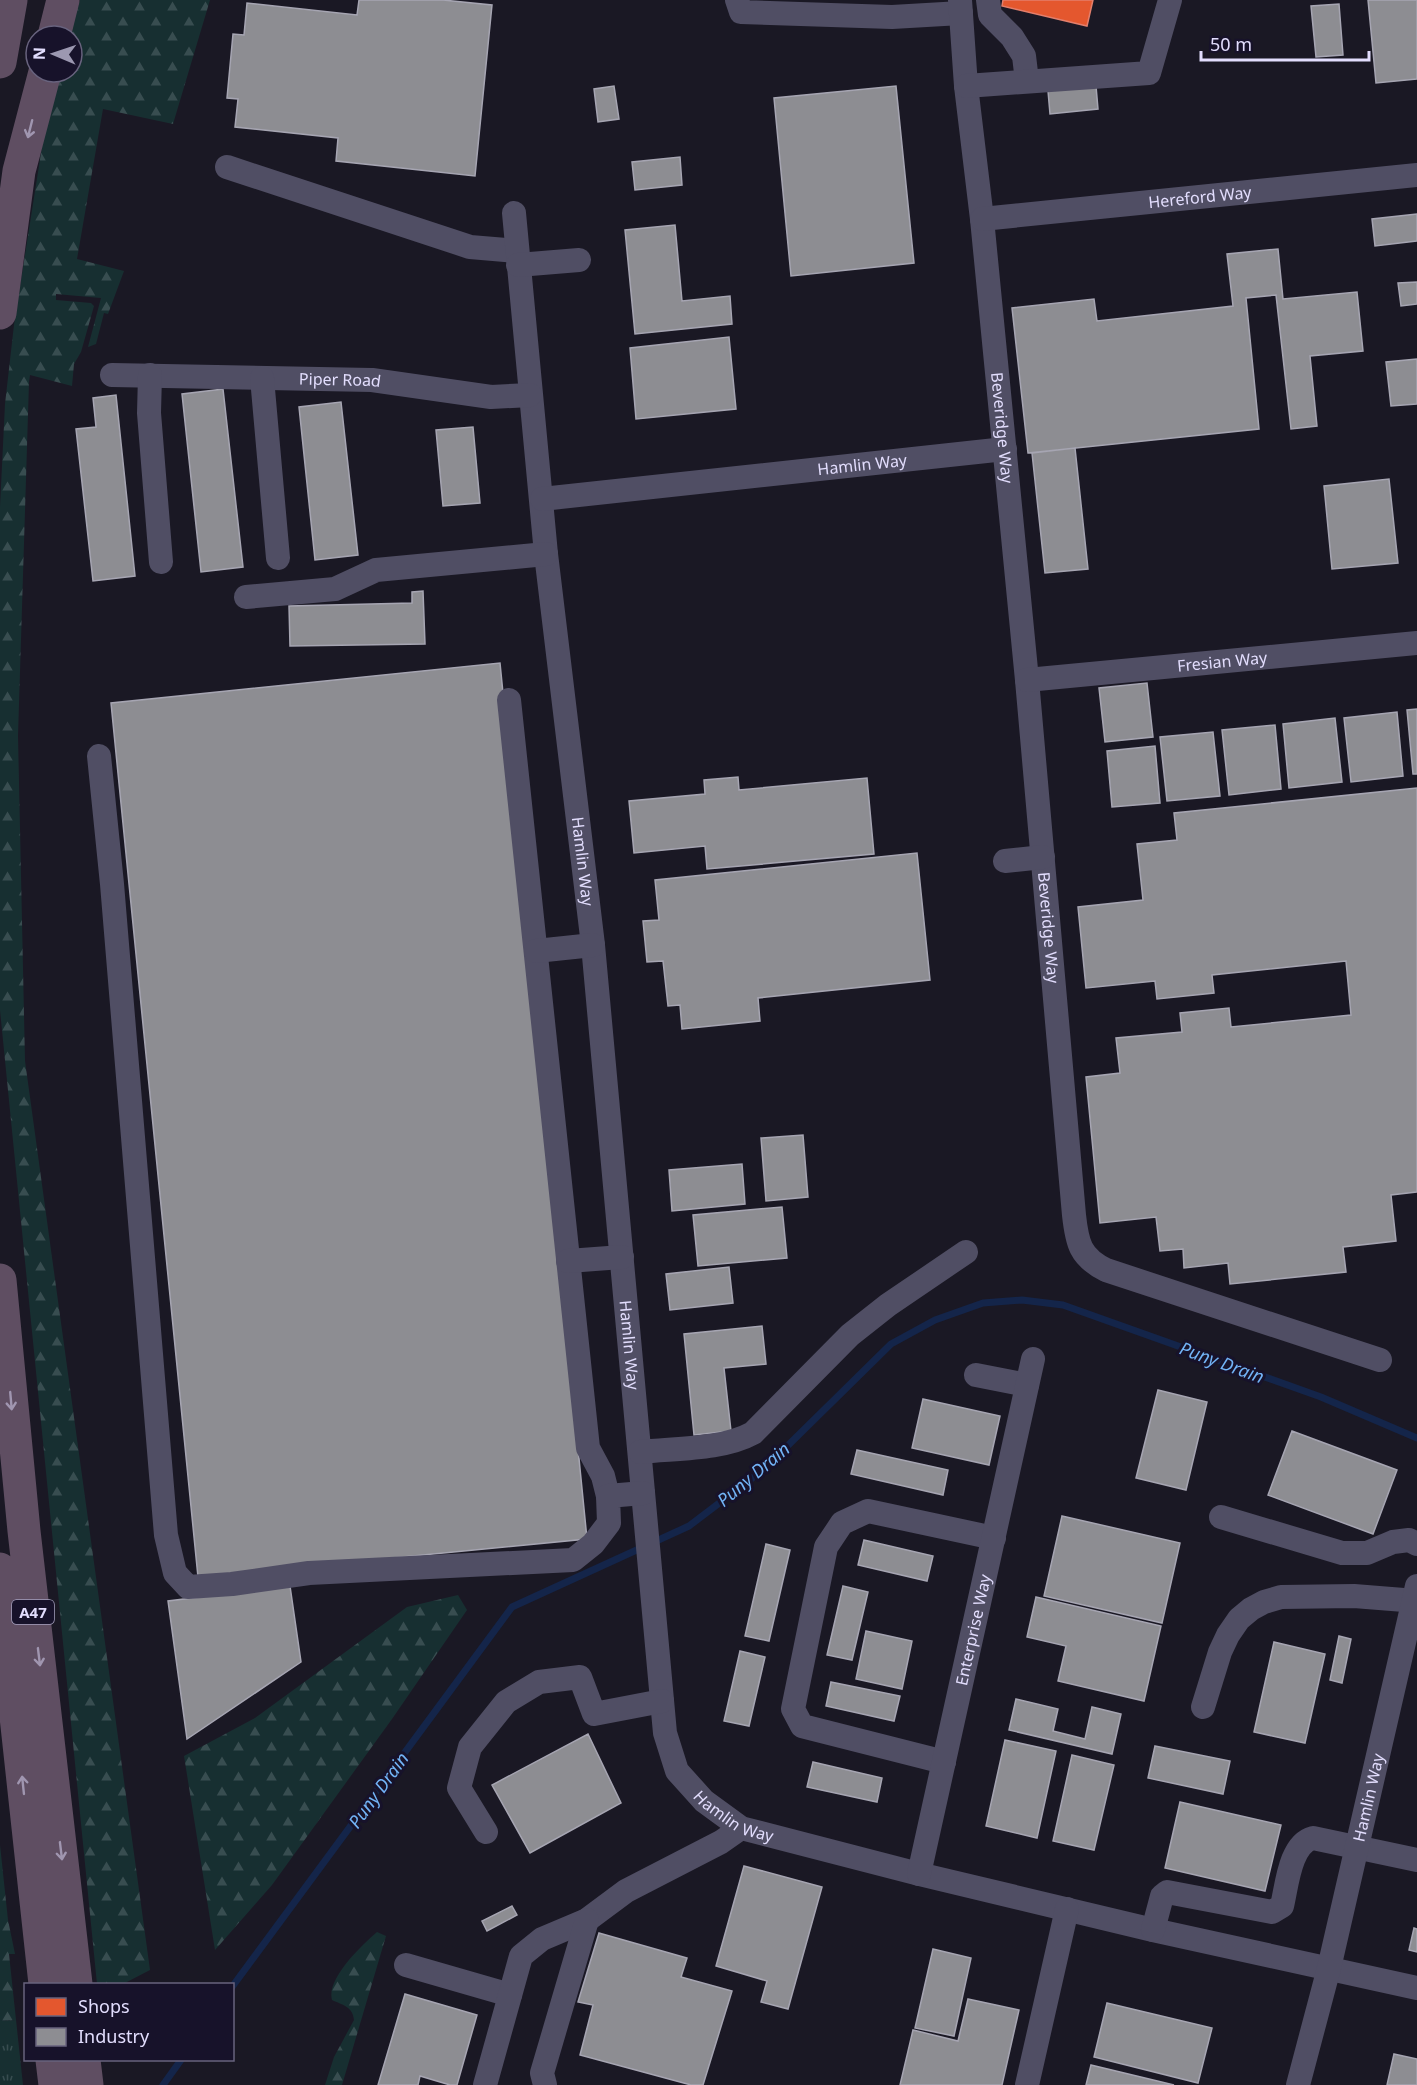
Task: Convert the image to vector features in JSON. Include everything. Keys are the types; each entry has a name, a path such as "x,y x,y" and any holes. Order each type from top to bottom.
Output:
{"highway":[{"path":"0,62 10,0"},
{"path":"57,24 63,0"},
{"path":"0,313 19,171 42,84"},
{"name":"A47","path":"0,1280 24,1531 57,1946 45,1983"},
{"name":"A47","path":"0,1569 57,1946 76,1983"},
{"path":"52,2061 55,2085"},
{"path":"84,2061 87,2085"}],"street":[{"path":"737,0 741,12 892,17 960,7"},
{"path":"988,0 990,15 1012,37 1024,56 1027,81"},
{"path":"966,86 1149,72 1170,0"},
{"name":"Beveridge Way","path":"960,7 966,86 982,219 1027,680 1076,1233 1081,1249 1091,1263 1106,1270 1380,1360"},
{"path":"227,167 470,247 518,258 579,260"},
{"name":"Hereford Way","path":"982,219 1417,175"},
{"name":"Hamlin Way","path":"514,213 546,554 593,945 664,1733 677,1771 704,1801 741,1828 919,1874 1153,1930 1417,1988"},
{"name":"Piper Road","path":"112,375 372,380 491,397 530,395"},
{"path":"150,375 149,413 161,562"},
{"path":"262,378 278,558"},
{"name":"Hamlin Way","path":"542,499 1005,449"},
{"path":"246,597 335,588 376,570 546,554"},
{"name":"Fresian Way","path":"1027,680 1417,643"},
{"path":"99,756 112,884 166,1535 176,1573 188,1587 309,1574 573,1560 593,1544 609,1523 608,1496 603,1476 588,1448 509,700"},
{"name":"Beveridge Way","path":"1005,861 1042,857"},
{"path":"536,951 593,945"},
{"path":"640,1452 723,1444 740,1440 753,1433 850,1335 888,1305 966,1252"},
{"path":"568,1261 622,1257"},
{"name":"Enterprise Way","path":"919,1874 1033,1359"},
{"path":"976,1375 1028,1385"},
{"path":"608,1496 644,1493"},
{"path":"944,1762 802,1726 793,1709 826,1547 842,1523 868,1511 994,1538"},
{"path":"1221,1517 1342,1553 1367,1553 1393,1542 1409,1540 1417,1544"},
{"path":"1203,1707 1220,1652 1228,1635 1251,1609 1264,1602 1281,1597 1416,1596"},
{"name":"Hamlin Way","path":"1329,1968 1412,1630 1416,1596"},
{"path":"486,1832 459,1788 470,1747 506,1702 539,1682 580,1677 594,1714 662,1701"},
{"path":"485,2085 521,1956 542,1939 587,1920 626,1891 721,1842 741,1828"},
{"path":"1153,1930 1162,1896 1167,1892 1272,1912 1282,1906 1293,1858 1299,1846 1306,1839 1322,1838 1417,1860"},
{"path":"1027,2085 1067,1909"},
{"path":"545,2085 542,2073 587,1920"},
{"path":"406,1965 510,1995"},
{"path":"1298,2085 1329,1968"}],"green space":[{"path":"80,0 210,0 173,124 103,109 77,259 124,271 108,314 104,313 96,344 88,347 101,298 56,294 56,300 91,303 94,306 81,352 74,364 72,386 30,375 29,382 18,736 25,1061 150,1970 125,1983 97,1983 0,1010 0,507 5,404 14,325 49,102 54,84 84,84 84,24 73,24"},
{"path":"458,1595 467,1610 392,1719 272,1885 215,1950 184,1756 255,1718 407,1607"},
{"path":"0,1845 8,1920 15,1954 9,1954 16,2020 0,2021"},
{"path":"377,1932 386,1936 342,2085 325,2085 334,2057 354,2020 350,2009 332,2000 334,1982 347,1963"},
{"path":"16,2020 23,2085 0,2085 0,2021"}],"building: Shops":[{"path":"1003,0 1093,0 1087,26 1002,6"}],"building: Industry":[{"path":"359,0 443,0 492,5 475,176 336,161 338,138 235,127 238,99 227,98 233,34 244,35 247,3 357,15"},
{"path":"1368,0 1417,0 1417,79 1376,83"},
{"path":"1339,4 1343,55 1316,57 1311,6"},
{"path":"614,86 619,119 598,122 594,89"},
{"path":"896,86 914,263 791,276 774,98"},
{"path":"1096,86 1098,109 1050,114 1048,91"},
{"path":"680,157 682,185 635,190 632,162"},
{"path":"1417,214 1417,241 1375,246 1372,219"},
{"path":"675,225 682,301 730,296 732,324 635,334 625,230"},
{"path":"1278,249 1283,299 1357,292 1363,351 1310,356 1317,426 1291,429 1276,295 1246,298 1259,429 1028,453 1012,308 1094,299 1097,321 1233,306 1227,254"},
{"path":"1417,282 1417,304 1401,306 1398,283"},
{"path":"729,337 736,409 636,419 630,348"},
{"path":"1417,359 1417,404 1391,406 1386,362"},
{"path":"223,389 243,567 201,572 182,394"},
{"path":"116,395 135,576 93,581 76,429 96,427 93,398"},
{"path":"341,402 358,555 315,560 299,407"},
{"path":"473,427 480,503 443,506 436,430"},
{"path":"1075,448 1088,569 1045,573 1032,453"},
{"path":"1389,479 1398,563 1332,569 1324,486"},
{"path":"423,591 425,644 290,646 289,606 412,603 412,592"},
{"path":"500,663 587,1539 198,1577 111,703"},
{"path":"1147,683 1153,737 1105,742 1099,688"},
{"path":"1417,709 1417,774 1413,774 1407,710"},
{"path":"1397,712 1403,776 1351,782 1344,718"},
{"path":"1335,718 1342,782 1289,788 1283,724"},
{"path":"1275,725 1281,789 1229,795 1222,730"},
{"path":"1213,732 1220,796 1167,801 1160,737"},
{"path":"1155,746 1160,803 1112,807 1107,751"},
{"path":"738,777 739,790 867,778 874,854 707,869 705,846 634,853 629,801 705,794 704,780"},
{"path":"1417,788 1417,1192 1391,1195 1396,1241 1343,1247 1346,1272 1230,1284 1228,1263 1184,1268 1183,1249 1160,1251 1156,1217 1100,1223 1086,1077 1120,1073 1116,1038 1182,1032 1180,1013 1229,1008 1231,1027 1351,1015 1346,961 1212,975 1214,993 1157,999 1155,981 1086,988 1078,907 1143,900 1137,844 1177,840 1174,813"},
{"path":"917,853 930,980 758,998 760,1021 682,1029 680,1005 668,1006 663,961 647,962 643,921 659,920 655,880"},
{"path":"803,1135 808,1197 766,1201 761,1138"},
{"path":"742,1164 745,1204 672,1211 669,1170"},
{"path":"782,1207 787,1258 698,1266 693,1215"},
{"path":"729,1267 733,1303 670,1310 666,1274"},
{"path":"762,1326 766,1364 724,1368 731,1431 694,1435 684,1334"},
{"path":"1158,1390 1207,1402 1186,1490 1136,1478"},
{"path":"923,1399 1000,1416 989,1465 912,1448"},
{"path":"1292,1431 1397,1470 1373,1534 1268,1495"},
{"path":"857,1450 948,1470 943,1495 851,1474"},
{"path":"1062,1516 1180,1543 1162,1623 1044,1596"},
{"path":"864,1540 933,1556 927,1581 858,1565"},
{"path":"766,1544 790,1550 769,1641 745,1636"},
{"path":"290,1586 301,1662 187,1739 168,1601"},
{"path":"843,1586 868,1592 852,1660 827,1655"},
{"path":"1036,1597 1161,1626 1144,1701 1058,1681 1066,1646 1027,1637"},
{"path":"866,1631 912,1641 902,1689 856,1679"},
{"path":"1339,1636 1351,1639 1342,1683 1330,1680"},
{"path":"1274,1642 1325,1654 1305,1743 1254,1732"},
{"path":"740,1651 765,1657 749,1726 724,1721"},
{"path":"831,1682 900,1696 894,1721 826,1706"},
{"path":"1016,1699 1058,1709 1053,1731 1085,1739 1092,1707 1121,1714 1112,1754 1009,1730"},
{"path":"588,1734 621,1803 530,1853 492,1785"},
{"path":"1005,1740 1056,1751 1037,1838 986,1826"},
{"path":"1155,1746 1230,1761 1223,1794 1148,1778"},
{"path":"1072,1755 1114,1765 1094,1850 1053,1841"},
{"path":"813,1762 882,1778 877,1802 807,1787"},
{"path":"1180,1802 1281,1825 1265,1891 1165,1868"},
{"path":"744,1866 822,1887 788,2009 761,2002 767,1981 716,1966"},
{"path":"512,1906 517,1915 487,1931 482,1921"},
{"path":"1414,1928 1417,1929 1417,1952 1409,1950"},
{"path":"599,1933 687,1958 681,1977 732,1991 703,2085 691,2085 580,2055 593,2005 578,2002"},
{"path":"933,1949 971,1958 954,2036 915,2028"},
{"path":"405,1994 477,2015 457,2085 420,2076 418,2085 378,2085"},
{"path":"968,1999 1019,2010 1002,2085 900,2085 913,2030 958,2041"},
{"path":"1107,2003 1212,2028 1198,2083 1094,2057"},
{"path":"1394,2054 1417,2059 1417,2085 1387,2085"},
{"path":"1091,2065 1174,2085 1086,2085"}],"waterway":[{"name":"Puny Drain","path":"234,1984 512,1607 689,1526 764,1469 891,1344 935,1320 983,1303 1022,1300 1063,1305 1321,1397 1417,1438"},
{"name":"Puny Drain","path":"163,2085 180,2061"}]}
